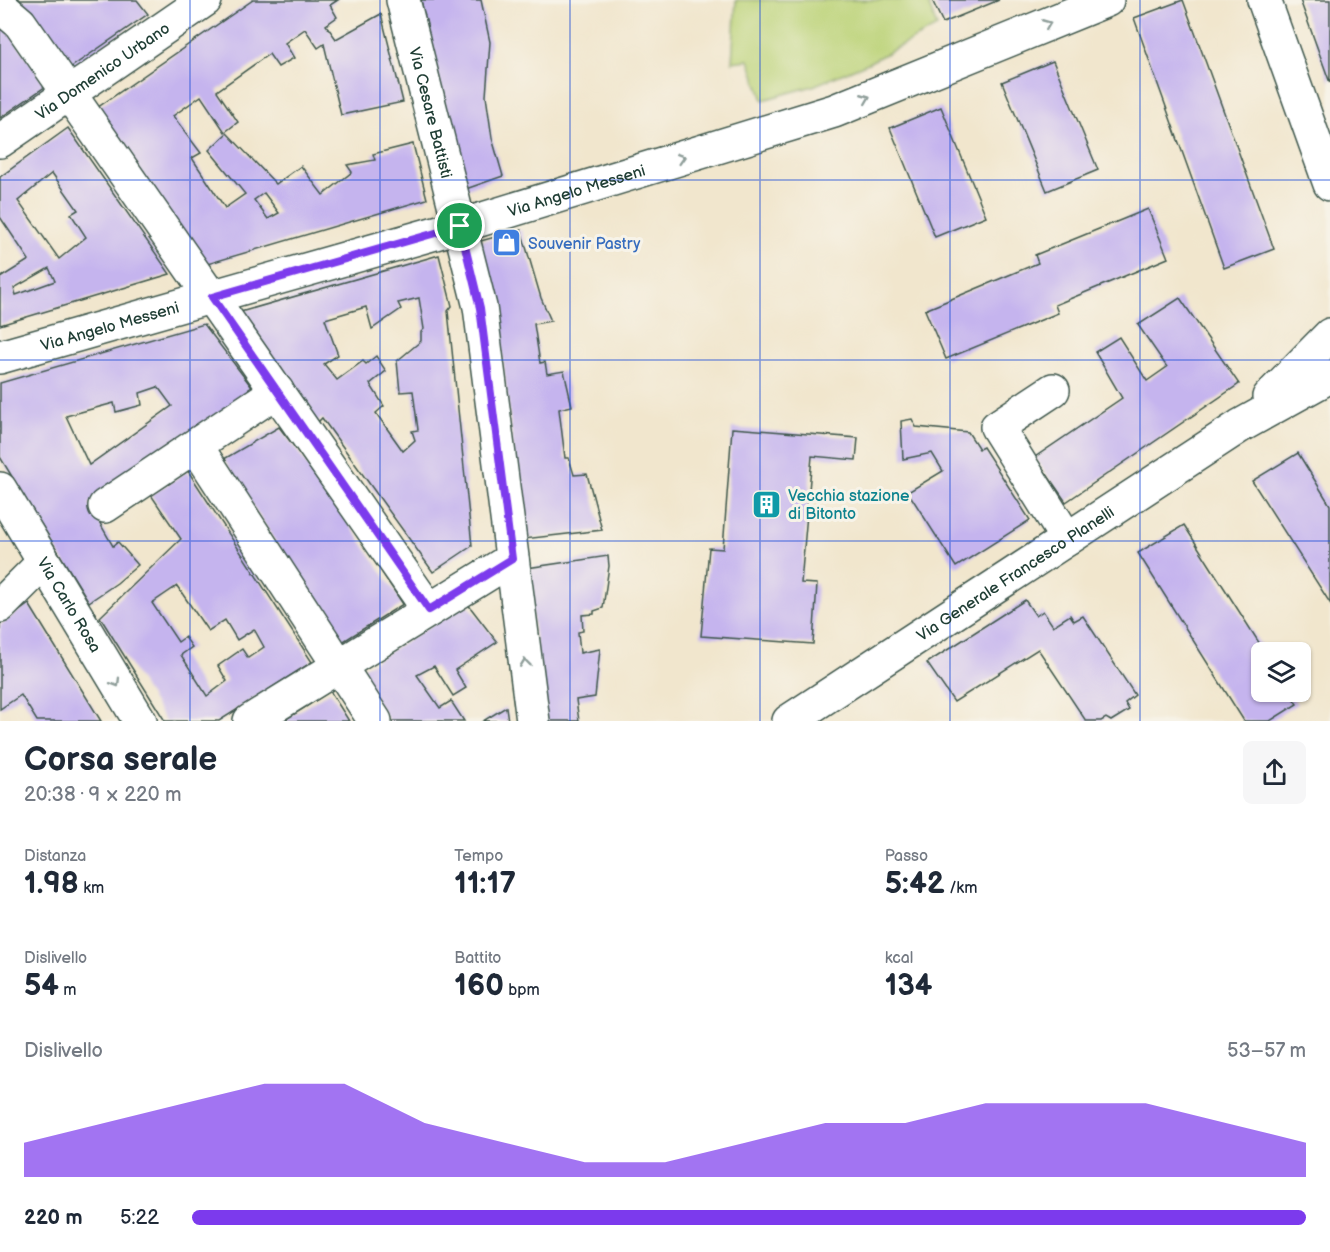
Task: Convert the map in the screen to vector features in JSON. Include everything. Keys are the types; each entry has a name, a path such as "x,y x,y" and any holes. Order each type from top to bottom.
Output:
{"street":[{"name":"Via Domenico Urbano","path":"0,141 205,0"},
{"name":"Via Cesare Battisti","path":"403,0 480,308 533,721"},
{"name":"Via Angelo Messeni","path":"0,357 460,226 834,111 1107,0"},
{"path":"1264,0 1330,184"},
{"path":"0,6 20,23 429,610"},
{"name":"Via Generale Francesco Planelli","path":"1240,426 1330,336"},
{"name":"Via Generale Francesco Planelli","path":"789,721 1240,426 1330,376"},
{"path":"1053,390 997,427 1067,539"},
{"path":"105,506 277,391"},
{"path":"196,446 375,721"},
{"name":"Via Carlo Rosa","path":"0,489 140,721"},
{"path":"250,721 512,559"},
{"path":"0,606 43,563"}],"green space":[{"path":"736,0 927,0 937,27 868,63 813,86 763,100 749,60 732,62"}],"building":[{"path":"17,0 137,0 148,14 67,70"},
{"path":"253,0 338,0 330,5 337,17 326,25 336,39 381,14 403,102 341,115 324,44 318,48 305,29 285,43 294,58 278,67 269,54 217,91 238,122 225,132 201,96 173,116 201,153 192,158 225,208 245,194 209,150 227,133 276,184 301,166 323,195 352,172 347,165 375,160 373,154 413,144 427,199 204,265 94,110","holes":["264,193 279,213 268,219 254,200"]},
{"path":"421,0 481,0 490,42 486,96 492,138 503,176 463,190"},
{"path":"932,0 999,0 943,23"},
{"path":"1183,0 1274,249 1224,268 1134,18"},
{"path":"1300,0 1330,0 1330,83"},
{"path":"0,17 46,86 0,118"},
{"path":"1053,61 1098,170 1047,191 1002,82"},
{"path":"941,107 986,216 935,237 890,128"},
{"path":"68,128 170,274 0,325 0,278 29,260 0,217 0,177","holes":["52,173 78,210 71,214 86,237 59,259 18,201","49,268 55,281 16,295 14,288"]},
{"path":"1148,209 1168,258 1055,305 1058,313 946,359 925,310 1038,263 1035,255"},
{"path":"521,230 541,298 551,321 534,324 540,363 545,362 547,374 564,371 572,406 559,409 565,458 569,458 574,475 587,474 602,530 524,539 497,309 477,242"},
{"path":"439,255 452,306 448,311 472,546 433,572 322,418 314,426 237,313","holes":["419,298 424,329 421,332 421,341 397,361 400,392 413,391 418,430 412,431 415,440 403,451 376,413 384,406 370,384 386,371 376,356 366,364 363,361 337,380 324,364 338,355 325,319 366,307 372,329 401,309 398,303"]},
{"path":"1180,298 1239,384 1066,502 1035,457 1122,398 1095,352 1119,337 1147,381 1167,367 1138,325"},
{"path":"204,324 254,390 89,504 113,546 118,542 138,565 89,602 0,457 0,383","holes":["158,387 172,406 89,465 66,416 114,403 116,412 142,405 140,393"]},
{"path":"912,419 916,427 968,432 979,449 983,447 1030,520 956,567 908,492 943,471 932,453 903,459 901,421"},
{"path":"279,427 403,604 339,644 224,459"},
{"name":"Vecchia stazione di Bitonto","path":"732,428 858,438 856,460 812,456 801,583 817,584 813,644 701,636 709,548 723,549"},
{"path":"1298,453 1330,505 1330,603 1252,481"},
{"path":"188,471 312,662 219,721 165,721 100,617 181,539 151,495","holes":["177,586 208,631 225,620 237,640 254,629 264,647 248,658 242,649 218,666 227,681 207,696 181,655 192,647 185,637 178,642 152,603"]},
{"path":"1184,525 1259,642 1251,642 1251,702 1296,702 1297,704 1270,721 1244,721 1138,553"},
{"path":"608,556 609,566 603,608 594,611 594,614 582,615 583,631 578,632 580,653 600,649 595,697 576,700 579,721 545,721 527,568"},
{"path":"1025,600 1036,616 1043,611 1053,626 1070,615 1074,621 1083,616 1135,695 1125,703 1129,710 1111,721 1106,718 1101,721 1086,721 1038,649 954,702 927,663"},
{"path":"467,603 497,642 455,670 466,688 453,696 434,666 417,675 440,708 451,701 464,721 389,721 357,672"},
{"path":"29,604 101,721 37,721 21,695 0,709 0,625"},
{"path":"330,691 349,721 283,721 304,708"},
{"path":"506,707 508,721 483,721"}],"place":[{"name":"Souvenir Pastry","path":"507,243"},
{"name":"Vecchia stazione di Bitonto","path":"767,504"}],"route":[{"path":"460,226 480,308 512,559 429,610 212,297 460,226"}]}
